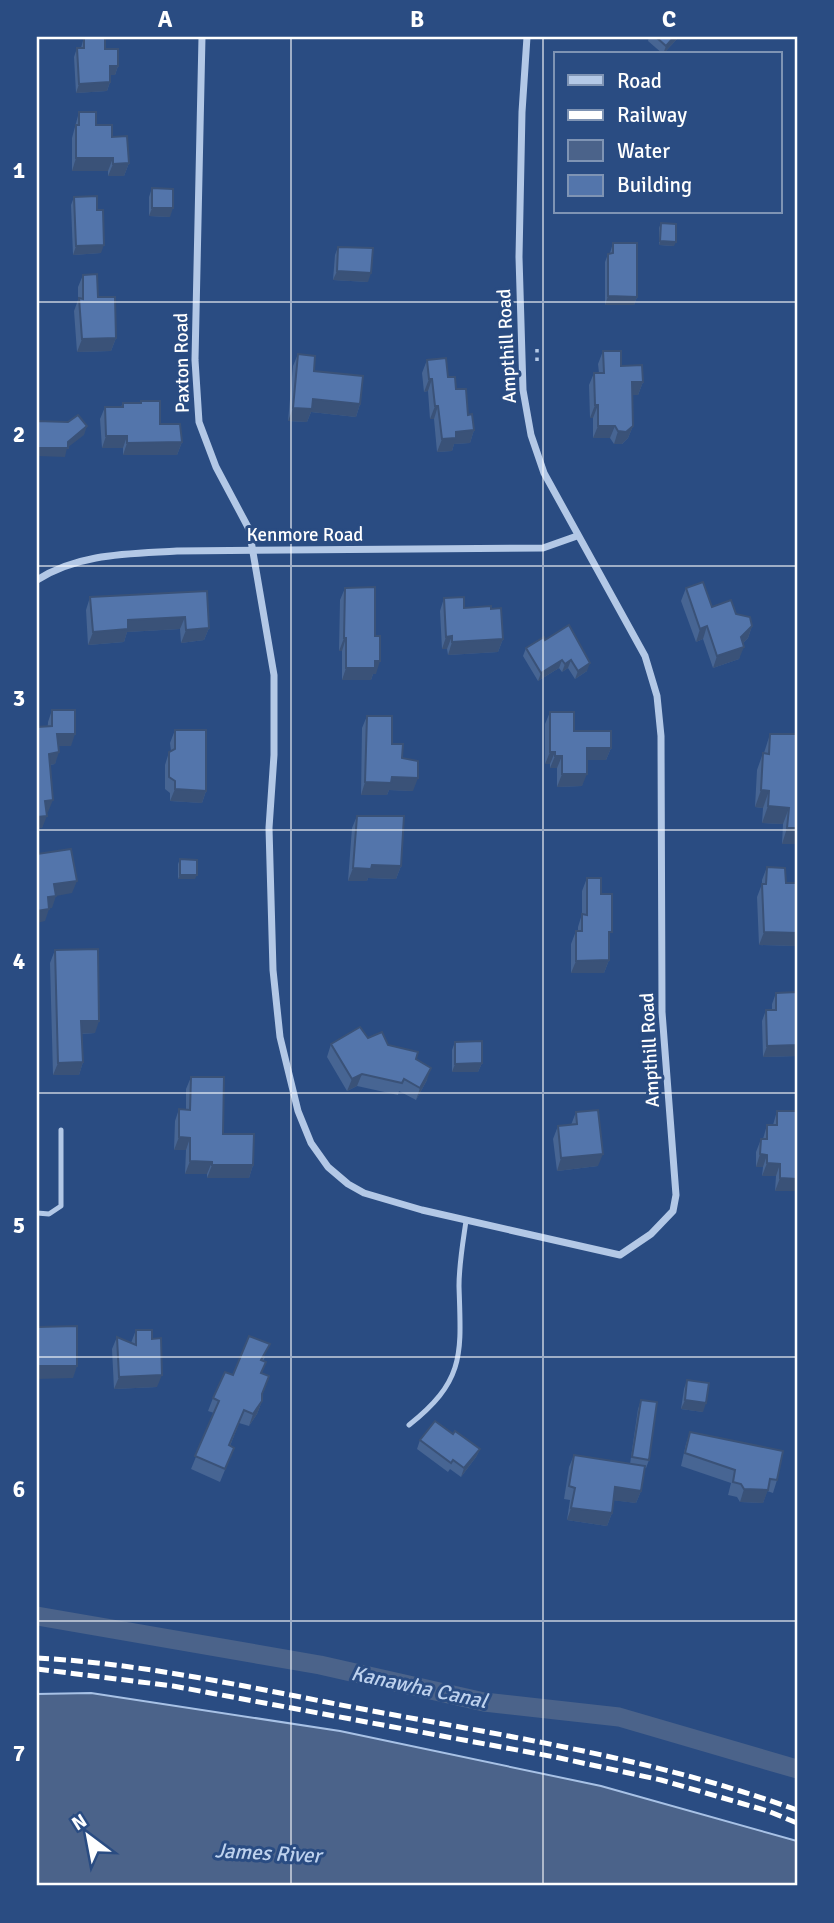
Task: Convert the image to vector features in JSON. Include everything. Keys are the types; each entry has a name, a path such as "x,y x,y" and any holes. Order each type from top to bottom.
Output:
{"street":[{"name":"Paxton Road","path":"202,37 195,360 199,422 216,467 249,529 274,675"},
{"name":"Ampthill Road","path":"274,675 274,755 269,828 273,970 280,1037 298,1111 311,1143 328,1167 348,1184 364,1194 386,1202 620,1255 651,1234 673,1211 676,1195 662,1012 661,736 657,695 645,656 544,473 531,435 523,390 519,257 522,112 527,37"},
{"name":"Kenmore Road","path":"37,580 53,570 76,562 119,554 543,548 577,536"}],"lane":[{"path":"37,1213 49,1214 61,1206 61,1130"},
{"path":"409,1425 442,1395 454,1374 459,1353 459,1283 466,1221"}],"path":[{"path":"537,349 537,361"}],"water":[{"name":"James River","path":"91,1693 340,1731 601,1786 797,1841 797,1886 37,1886 37,1694"}],"building":[{"path":"84,37 105,37 105,49 118,49 118,66 110,66 110,82 79,84 77,48 84,48"},
{"path":"656,37 674,37 666,46"},
{"path":"79,112 96,112 96,125 112,125 112,137 127,136 129,163 113,164 113,158 76,158 76,125 79,125"},
{"path":"152,188 173,189 173,208 152,208"},
{"path":"97,196 97,210 103,210 104,245 76,246 74,197"},
{"path":"661,223 676,224 676,242 660,241"},
{"path":"613,243 637,243 637,297 608,296 608,254 613,253"},
{"path":"338,247 373,248 371,273 337,271"},
{"path":"97,274 98,297 115,297 116,338 82,339 79,298 83,299 83,275"},
{"path":"603,351 621,351 621,366 642,365 643,382 632,382 633,426 626,432 618,431 615,426 598,426 594,373 604,373"},
{"path":"298,354 315,356 314,371 363,376 360,404 313,399 312,409 293,408"},
{"path":"446,358 448,377 455,377 456,389 466,389 468,415 472,414 474,430 456,432 456,438 442,439 438,406 435,406 427,360"},
{"path":"160,401 160,424 180,424 182,442 127,443 127,436 106,436 105,407 123,407 123,403"},
{"path":"78,415 87,426 68,442 68,448 37,448 37,421 68,422"},
{"path":"703,582 712,607 731,600 736,614 750,617 752,626 741,637 744,647 717,656 707,626 700,629 686,588"},
{"path":"375,587 375,636 380,636 380,661 375,661 375,668 346,668 345,588"},
{"path":"207,591 209,628 186,630 185,617 128,620 128,629 93,632 90,597"},
{"path":"464,597 464,608 501,608 503,639 452,642 452,636 446,637 444,598"},
{"path":"569,625 590,663 578,671 571,660 565,664 562,660 541,673 526,648"},
{"path":"52,710 75,710 75,734 57,734 59,752 49,754 53,800 45,801 47,816 37,817 37,727 52,726"},
{"path":"550,712 574,712 574,731 611,731 611,748 587,748 587,774 562,774 562,756 555,756 555,752 550,752"},
{"path":"367,716 392,716 392,744 403,744 402,758 418,761 418,778 392,777 391,783 365,782"},
{"path":"175,730 206,730 206,791 175,789 175,781 169,777 169,752 175,749"},
{"path":"770,734 797,734 797,828 787,828 789,808 768,806 769,791 761,790 763,753 769,754"},
{"path":"357,816 404,816 401,866 372,865 371,869 353,868"},
{"path":"71,849 77,881 54,884 56,896 48,897 49,909 37,911 37,854"},
{"path":"180,859 197,860 197,875 180,875"},
{"path":"767,867 785,868 786,883 797,883 797,933 764,932 762,884 766,884"},
{"path":"587,878 601,878 601,894 612,894 609,960 576,961 576,931 582,931 582,914 587,915"},
{"path":"98,949 99,1021 81,1021 83,1062 58,1063 55,950"},
{"path":"797,992 797,1045 767,1046 766,1010 776,1010 776,993"},
{"path":"360,1027 368,1038 382,1032 388,1045 418,1052 416,1059 431,1068 420,1088 404,1079 402,1083 362,1074 352,1079 331,1044"},
{"path":"482,1041 482,1063 455,1064 455,1042"},
{"path":"191,1077 224,1077 223,1134 254,1134 253,1165 212,1165 212,1162 190,1161 190,1138 179,1137 179,1109 190,1110"},
{"path":"598,1110 603,1154 561,1158 558,1126 577,1124 576,1112"},
{"path":"777,1111 797,1111 797,1179 780,1178 780,1164 767,1163 767,1155 760,1154 761,1139 767,1139 767,1125 777,1125"},
{"path":"77,1326 77,1366 37,1366 37,1327"},
{"path":"136,1330 152,1330 152,1339 161,1338 162,1375 119,1377 117,1337 136,1345"},
{"path":"249,1336 270,1344 261,1360 266,1362 261,1373 269,1376 262,1401 253,1414 244,1410 229,1445 234,1448 225,1469 195,1456 219,1401 213,1398 225,1372 233,1375"},
{"path":"687,1380 709,1383 706,1403 685,1400"},
{"path":"641,1400 657,1402 649,1460 632,1457"},
{"path":"435,1421 480,1449 464,1468 453,1460 451,1463 420,1440"},
{"path":"690,1432 783,1451 777,1480 770,1479 768,1490 744,1489 741,1484 733,1482 735,1470 685,1453"},
{"path":"574,1455 645,1466 641,1491 615,1487 612,1513 571,1508 575,1488 569,1486"}],"waterway":[{"name":"Kanawha Canal","path":"37,1616 320,1665 484,1702 619,1717 797,1769"}],"railway":[{"path":"37,1658 166,1672 590,1752 694,1778 797,1810"},
{"path":"37,1669 173,1686 555,1757 661,1780 768,1811 797,1823"}]}
